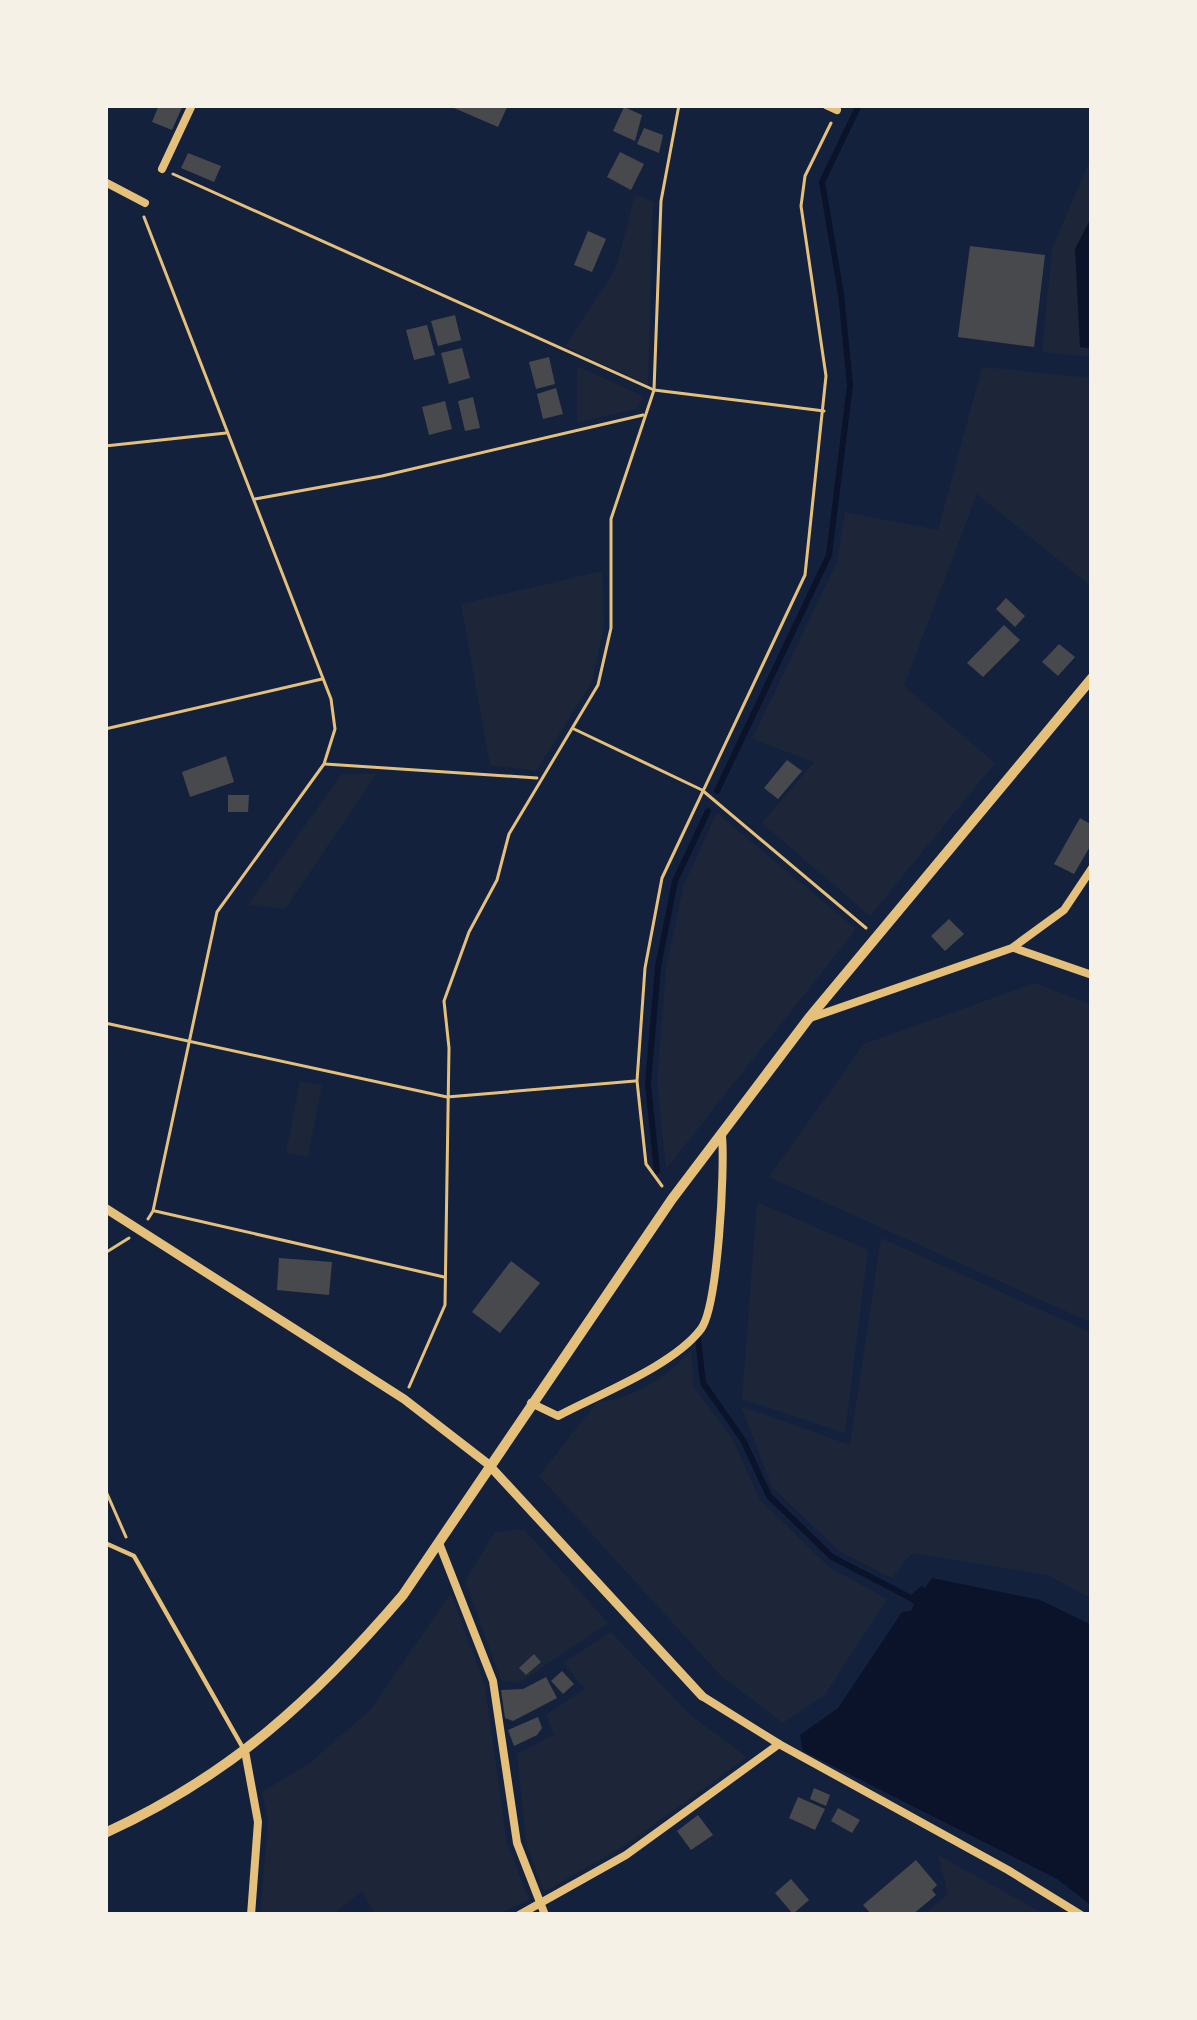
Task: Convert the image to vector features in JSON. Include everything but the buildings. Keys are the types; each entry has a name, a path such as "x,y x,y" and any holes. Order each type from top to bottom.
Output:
{"main road":[{"path":"105,1833 167,1804 245,1751 313,1695 403,1595 672,1199 809,1018 1092,678"}],"street":[{"path":"162,169 192,105"},
{"path":"826,105 837,110"},
{"path":"105,182 145,203"},
{"path":"809,1018 1012,948 1064,910 1092,868"},
{"path":"1012,948 1092,975"},
{"path":"530,1403 559,1416 670,1356 703,1328 724,1166 722,1134"},
{"path":"105,1208 404,1400 488,1464 702,1696 1081,1915"},
{"path":"440,1543 493,1681 517,1843 542,1910"},
{"path":"519,1915 542,1910 626,1856 779,1744"},
{"path":"245,1751 258,1822 251,1915"}],"lane":[{"path":"105,1544 134,1556 245,1751"}],"path":[{"path":"404,1400 445,1305 449,1048 444,1000 469,932 497,880 509,834 598,685 611,628 611,519 654,390 661,201 679,105"},
{"path":"672,1199 646,1165 637,1081 645,968 662,878 806,575 826,376 801,206 805,176 837,110"},
{"path":"162,169 654,390 824,411"},
{"path":"105,1252 140,1232 153,1211 217,912 324,764 335,728 324,679 144,224 145,203"},
{"path":"255,499 382,476 645,415"},
{"path":"105,446 228,433"},
{"path":"105,729 324,679"},
{"path":"573,728 702,790 879,938"},
{"path":"324,764 540,778"},
{"path":"105,1023 447,1097 637,1081"},
{"path":"153,1211 445,1277"},
{"path":"105,1489 134,1556"}],"shaded area":[{"path":"1092,155 1092,357 1042,352 1052,249"},
{"path":"635,194 653,202 648,385 565,346 616,268"},
{"path":"1092,216 1092,349 1080,347 1075,249"},
{"path":"577,366 643,396 637,409 577,422"},
{"path":"982,367 1092,378 1092,587 977,494 904,686 995,763 870,916 762,823 814,762 752,739 837,562 845,512 938,530"},
{"path":"602,571 604,626 592,682 536,771 490,765 461,604"},
{"path":"342,774 376,774 285,909 248,905"},
{"path":"717,813 856,929 666,1169 657,1081 666,969 684,884"},
{"path":"1035,983 1092,1005 1092,1323 769,1177 864,1044"},
{"path":"300,1081 322,1085 308,1157 286,1153"},
{"path":"757,1202 868,1250 845,1433 742,1399"},
{"path":"881,1238 1092,1333 1092,1599 1048,1575 912,1553 892,1578 839,1551 772,1487 741,1406 850,1445"},
{"path":"691,1350 694,1387 732,1438 760,1500 829,1567 887,1599 825,1695 783,1723 720,1675 539,1476 597,1402 649,1385"},
{"path":"524,1529 608,1623 519,1683 501,1680 465,1581 495,1532"},
{"path":"932,1578 1040,1600 1092,1625 1092,1906 1057,1879 803,1751 800,1735 838,1708 902,1612 911,1611 914,1604 907,1599"},
{"path":"451,1593 485,1686 507,1843 529,1900 496,1915 375,1915 362,1891 332,1915 260,1915 268,1821 262,1792 311,1762 371,1709"},
{"path":"611,1632 689,1714 747,1757 624,1846 544,1892 526,1842 517,1754 554,1735 546,1715 585,1689 563,1663"},
{"path":"938,1855 1046,1915 923,1915 948,1894"}],"waterway":[{"path":"717,791 829,555 850,385 822,182 859,105"},
{"path":"657,1171 648,1084 658,967 675,881 708,811"},
{"path":"698,1338 703,1383 743,1440 769,1496 832,1557 909,1597"}]}
